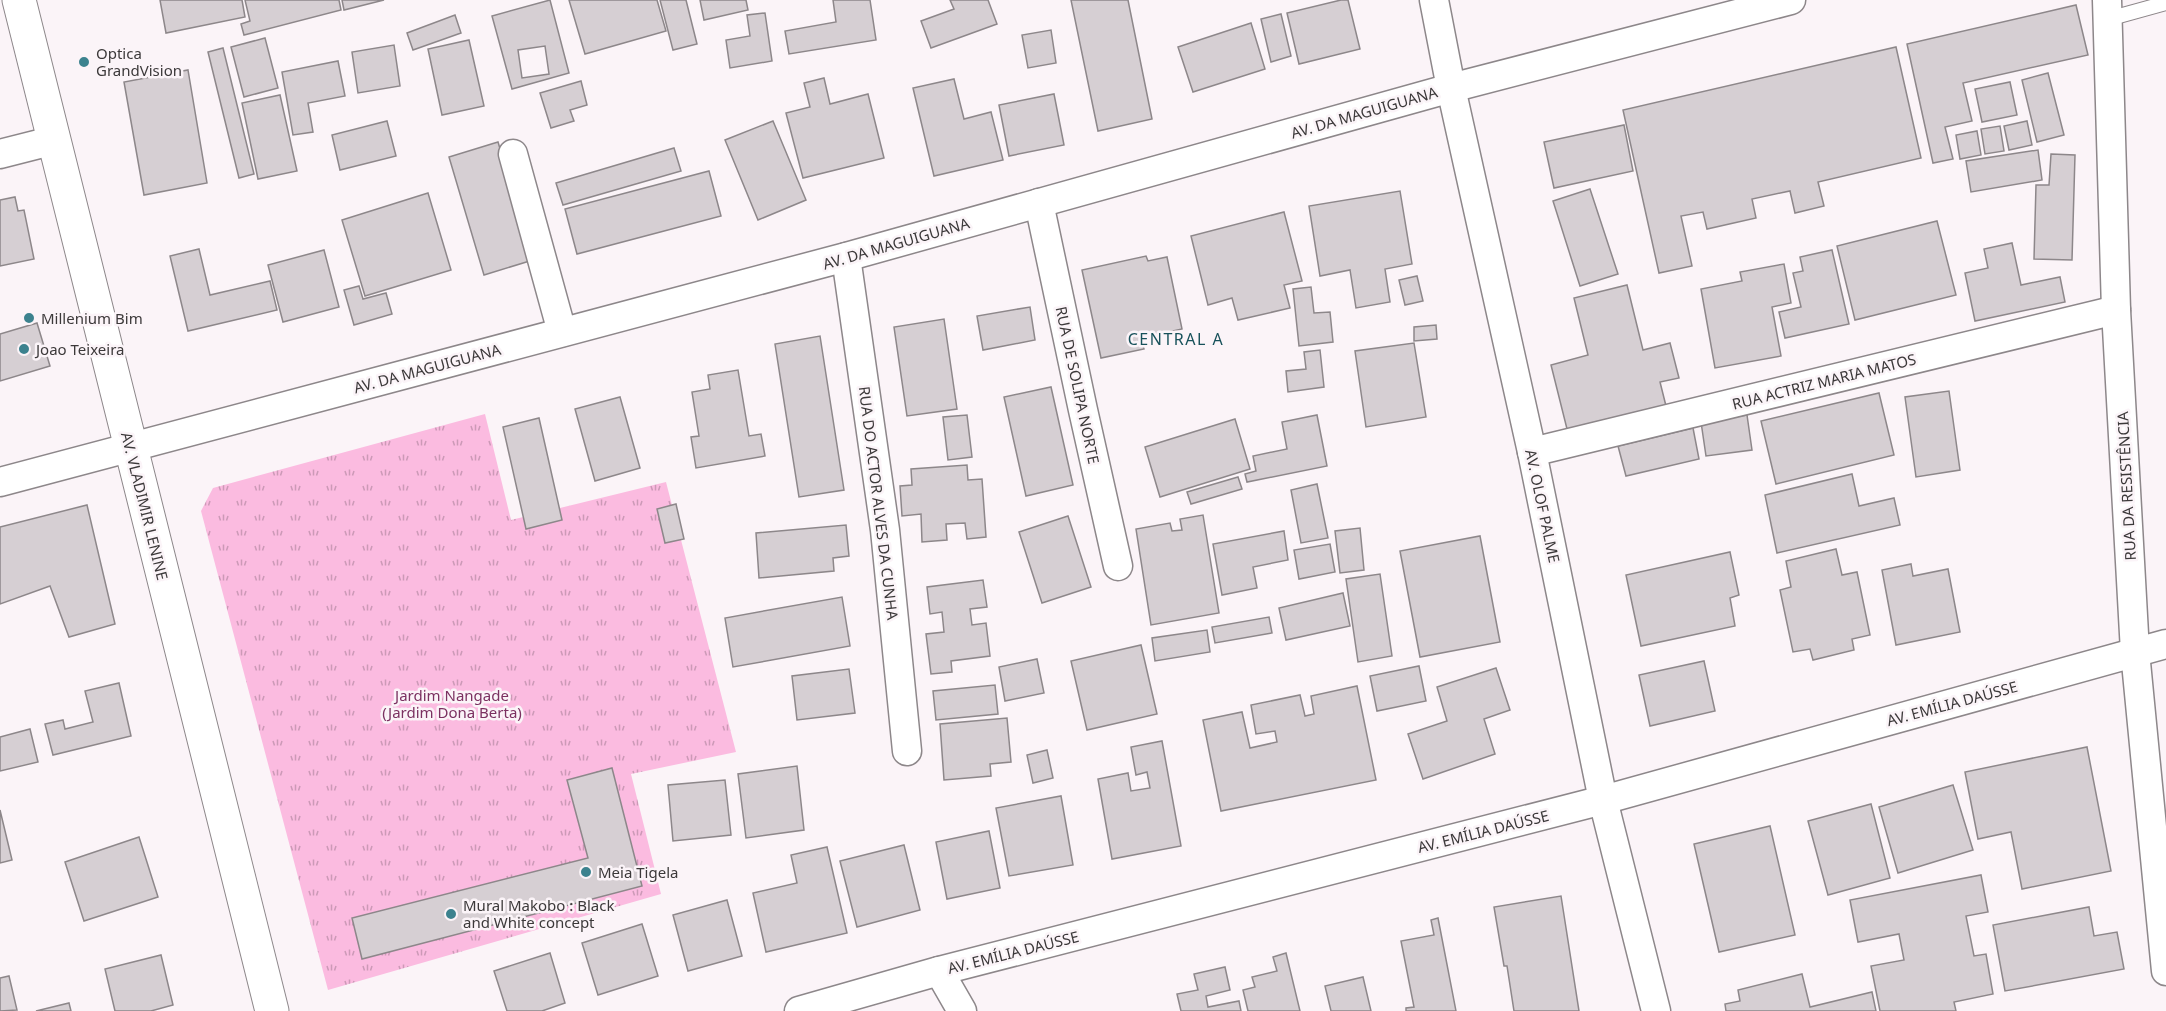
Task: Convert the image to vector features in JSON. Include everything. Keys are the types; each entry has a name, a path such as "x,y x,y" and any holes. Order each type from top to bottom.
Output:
{"main road":[{"name":"AV. VLADIMIR LENINE","path":"19,0 272,1011"}],"street":[{"name":"AV. OLOF PALME","path":"1434,0 1451,88 1532,452 1602,800 1656,1011"},
{"name":"AV. DA MAGUIGUANA","path":"0,482 846,257 1451,88 1791,0"},
{"name":"RUA DA RESISTÊNCIA","path":"2107,10 2116,310 2135,652 2166,971"},
{"path":"0,154 55,140"},
{"path":"513,154 562,332"},
{"name":"RUA DE SOLIPA NORTE","path":"1039,203 1118,566"},
{"name":"RUA DO ACTOR ALVES DA CUNHA","path":"846,257 885,530 907,751"},
{"name":"RUA ACTRIZ MARIA MATOS","path":"1532,452 2116,310"},
{"name":"AV. EMÍLIA DAÚSSE","path":"799,1011 939,971 1602,800 2166,644"},
{"path":"939,971 962,1011"}],"lane":[{"path":"2107,10 2166,3"}],"green space":[{"name":"Jardim Nangade (Jardim Dona Berta)","path":"485,414 511,520 666,482 736,752 631,774 661,894 328,990 201,511 213,488"}],"building":[{"path":"160,0 242,0 245,17 166,33"},
{"path":"245,0 339,0 341,10 244,35 241,24 250,21"},
{"path":"342,0 384,0 344,10"},
{"path":"550,0 569,73 512,89 492,16","holes":["545,46 549,74 522,78 518,50"]},
{"path":"569,0 657,0 666,31 585,54"},
{"path":"660,0 686,0 697,44 673,50"},
{"path":"700,0 746,0 748,10 704,20"},
{"path":"833,0 870,0 876,40 789,54 785,31 836,22"},
{"path":"950,0 988,0 997,24 931,48 921,21 954,9"},
{"path":"1071,0 1128,0 1152,119 1098,131"},
{"path":"1348,0 1360,49 1299,64 1287,13"},
{"path":"2076,5 2088,55 1963,83 1972,121 1945,127 1953,159 1933,163 1907,44"},
{"path":"765,13 772,61 730,68 726,40 750,36 747,15"},
{"path":"1281,14 1291,56 1271,62 1261,19"},
{"path":"455,15 461,33 413,50 407,33"},
{"path":"1251,23 1265,69 1193,92 1178,47"},
{"path":"1051,30 1056,63 1028,68 1022,35"},
{"path":"265,38 278,88 244,97 231,47"},
{"path":"469,40 484,106 442,115 428,49"},
{"path":"394,45 400,86 358,93 352,52"},
{"path":"1896,47 1921,158 1818,182 1824,206 1795,213 1790,191 1752,199 1756,218 1707,229 1703,212 1681,216 1692,266 1659,273 1623,110"},
{"path":"223,48 254,174 239,178 208,52"},
{"path":"338,61 345,96 308,103 313,132 293,135 282,72"},
{"path":"188,70 207,183 144,195 124,82"},
{"path":"2048,73 2064,135 2037,142 2022,80"},
{"path":"824,78 830,104 868,94 884,158 803,178 786,113 810,107 804,83"},
{"path":"954,79 964,119 991,112 1003,160 934,176 913,88"},
{"path":"581,81 587,105 570,110 574,121 551,128 540,93"},
{"path":"2010,82 2017,115 1982,122 1975,89"},
{"path":"1054,94 1064,145 1009,156 999,105"},
{"path":"280,95 297,171 258,179 242,103"},
{"path":"387,121 396,156 340,170 332,135"},
{"path":"773,121 806,200 758,220 725,140"},
{"path":"2027,121 2032,145 2009,150 2004,126"},
{"path":"1624,125 1633,171 1554,188 1544,142"},
{"path":"2000,126 2004,151 1985,154 1981,129"},
{"path":"1977,131 1981,155 1960,159 1956,135"},
{"path":"498,142 533,260 484,275 449,157"},
{"path":"674,148 681,171 563,205 556,183"},
{"path":"2038,150 2042,180 1971,192 1966,161"},
{"path":"2051,154 2075,155 2072,260 2034,259 2036,185 2049,185"},
{"path":"709,171 721,216 577,254 565,209"},
{"path":"1590,189 1618,274 1580,286 1553,201"},
{"path":"1400,191 1412,264 1385,269 1390,302 1356,308 1350,270 1320,276 1309,206"},
{"path":"428,193 451,270 365,296 342,220"},
{"path":"15,197 18,211 24,210 34,259 0,266 0,200"},
{"path":"1284,212 1302,281 1284,285 1290,308 1238,320 1232,298 1208,305 1191,236"},
{"path":"1937,221 1956,295 1855,320 1837,246"},
{"path":"2012,243 2021,285 2060,277 2065,302 1975,321 1965,273 1988,268 1984,249"},
{"path":"199,249 210,295 270,281 277,310 188,331 170,256"},
{"path":"324,250 339,307 283,322 268,265"},
{"path":"1832,250 1849,324 1785,338 1779,312 1801,307 1793,273 1803,271 1800,257"},
{"path":"1146,256 1148,261 1167,257 1182,329 1141,338 1144,349 1101,358 1082,270"},
{"path":"1784,264 1791,303 1772,307 1781,356 1715,368 1701,289 1742,281 1740,272"},
{"path":"1417,276 1423,301 1405,305 1399,280"},
{"path":"1627,285 1643,350 1670,343 1679,378 1660,382 1668,414 1567,429 1551,365 1588,355 1574,298"},
{"path":"359,286 363,299 386,293 392,314 354,325 344,290"},
{"path":"1311,287 1314,313 1330,312 1333,342 1299,346 1293,289"},
{"path":"1030,307 1035,340 983,350 977,316"},
{"path":"944,319 957,409 907,416 894,327"},
{"path":"37,323 50,366 0,381 0,334"},
{"path":"1436,325 1437,339 1414,341 1414,327"},
{"path":"820,336 844,490 799,497 775,344"},
{"path":"1414,343 1426,417 1366,427 1355,351"},
{"path":"1320,350 1324,387 1288,392 1286,371 1306,369 1304,352"},
{"path":"738,370 749,436 761,434 765,456 696,468 691,437 699,436 692,392 710,389 708,375"},
{"path":"1051,387 1073,485 1026,496 1004,397"},
{"path":"1949,391 1960,470 1916,477 1905,397"},
{"path":"1879,393 1894,455 1776,484 1761,421"},
{"path":"620,397 640,468 595,481 575,409"},
{"path":"967,415 972,457 948,460 943,417"},
{"path":"1317,415 1327,466 1247,482 1245,474 1256,471 1253,456 1287,449 1282,422"},
{"path":"1747,415 1752,450 1706,456 1701,422"},
{"path":"539,418 562,520 526,529 503,427"},
{"path":"1235,419 1250,469 1160,497 1145,447"},
{"path":"1693,428 1699,459 1626,476 1618,446"},
{"path":"967,465 968,480 982,479 986,537 967,539 965,523 946,524 947,540 922,542 921,514 902,516 900,486 912,485 911,469"},
{"path":"1852,474 1859,506 1894,498 1900,525 1777,553 1765,495"},
{"path":"1238,477 1242,489 1191,504 1187,492"},
{"path":"1317,484 1328,538 1301,543 1291,490"},
{"path":"676,504 684,539 665,543 657,509"},
{"path":"87,505 115,624 69,637 50,586 0,604 0,527"},
{"path":"1203,515 1219,613 1151,625 1136,529 1170,523 1172,531 1182,530 1180,519"},
{"path":"1068,516 1091,587 1042,603 1019,532"},
{"path":"846,525 849,556 833,558 834,571 759,578 756,533"},
{"path":"1360,528 1364,570 1340,573 1335,531"},
{"path":"1284,531 1288,560 1253,567 1257,588 1222,595 1213,544"},
{"path":"1480,536 1500,642 1420,657 1400,551"},
{"path":"1330,544 1335,572 1299,579 1294,550"},
{"path":"1836,549 1842,575 1857,572 1870,635 1852,639 1854,650 1813,660 1810,649 1793,652 1780,590 1791,587 1786,561"},
{"path":"1730,552 1739,595 1730,598 1735,626 1641,646 1626,575"},
{"path":"1911,564 1913,576 1948,569 1960,632 1896,645 1882,570"},
{"path":"1380,574 1392,656 1358,662 1346,579"},
{"path":"983,580 987,607 970,609 972,625 986,623 990,656 951,661 952,672 931,674 926,634 944,632 942,612 930,614 927,587"},
{"path":"1343,593 1350,626 1286,640 1279,608"},
{"path":"842,597 850,646 733,667 725,618"},
{"path":"1269,617 1272,633 1215,643 1212,627"},
{"path":"1207,630 1210,652 1155,661 1152,638"},
{"path":"1141,645 1157,714 1087,730 1071,661"},
{"path":"1037,659 1044,693 1005,701 999,667"},
{"path":"1704,661 1715,711 1650,726 1639,675"},
{"path":"1419,666 1426,701 1377,711 1370,676"},
{"path":"1496,668 1510,710 1484,719 1495,754 1423,779 1408,734 1447,721 1437,687"},
{"path":"849,669 855,713 797,720 792,676"},
{"path":"119,683 131,736 53,755 45,724 63,720 65,729 93,722 85,691"},
{"path":"995,685 998,714 936,720 933,691"},
{"path":"1357,686 1376,780 1221,811 1203,720 1242,712 1250,748 1277,742 1275,731 1256,734 1251,705 1300,695 1305,716 1314,714 1311,696"},
{"path":"1007,718 1011,762 990,764 991,776 944,780 940,724"},
{"path":"30,729 38,762 0,771 0,737"},
{"path":"1162,741 1181,846 1112,859 1098,779 1128,773 1131,791 1150,788 1147,772 1136,775 1131,747"},
{"path":"2087,747 2111,871 2022,889 2011,832 1978,839 1965,772"},
{"path":"1047,750 1053,778 1033,783 1027,755"},
{"path":"797,766 804,830 746,838 738,774"},
{"name":"Meia Tigela","path":"612,768 642,886 362,959 352,918 588,858 567,780"},
{"path":"725,780 731,835 673,841 668,785"},
{"path":"1953,785 1973,850 1898,873 1879,807"},
{"path":"1061,796 1073,865 1009,876 996,808"},
{"path":"1871,804 1890,878 1828,895 1808,821"},
{"path":"0,810 12,860 0,863"},
{"path":"1770,826 1795,935 1719,952 1694,844"},
{"path":"989,831 1000,888 947,899 936,842"},
{"path":"139,837 158,897 84,921 65,862"},
{"path":"904,845 920,910 857,927 840,861"},
{"path":"827,847 847,933 766,952 753,893 797,883 791,855"},
{"path":"1981,875 1988,912 1966,916 1974,956 1986,954 1993,994 1954,1002 1956,1011 1880,1011 1871,966 1904,960 1899,934 1858,942 1850,900"},
{"path":"1561,896 1579,1011 1514,1011 1494,907"},
{"path":"727,900 742,956 688,971 673,915"},
{"path":"2089,907 2094,936 2117,932 2124,969 2005,991 1993,925"},
{"path":"1438,918 1456,1011 1406,1011 1406,1008 1414,1007 1401,941 1434,935 1431,920"},
{"path":"642,924 658,976 598,995 582,943"},
{"path":"550,953 565,1003 542,1011 507,1011 494,971"},
{"path":"1286,953 1300,1011 1248,1011 1243,990 1255,987 1252,977 1277,971 1273,957"},
{"path":"161,955 173,1005 151,1011 115,1011 105,969"},
{"path":"1225,967 1230,990 1206,996 1208,1007 1239,1001 1241,1011 1181,1011 1177,994 1198,990 1194,974"},
{"path":"1802,974 1810,1007 1872,992 1876,1011 1726,1011 1725,1004 1740,1001 1738,990"},
{"path":"9,976 17,1010 0,1011 0,978"},
{"path":"1363,977 1371,1011 1331,1011 1325,986"},
{"path":"69,1003 71,1011 36,1011"}],"place":[{"name":"Optica GrandVision","path":"84,62"},
{"name":"Millenium Bim","path":"29,318"},
{"name":"Joao Teixeira","path":"24,349"},
{"name":"Meia Tigela","path":"586,872"},
{"name":"Mural Makobo : Black and White concept","path":"451,914"}],"district":[{"name":"CENTRAL A","path":"1176,339"}]}
